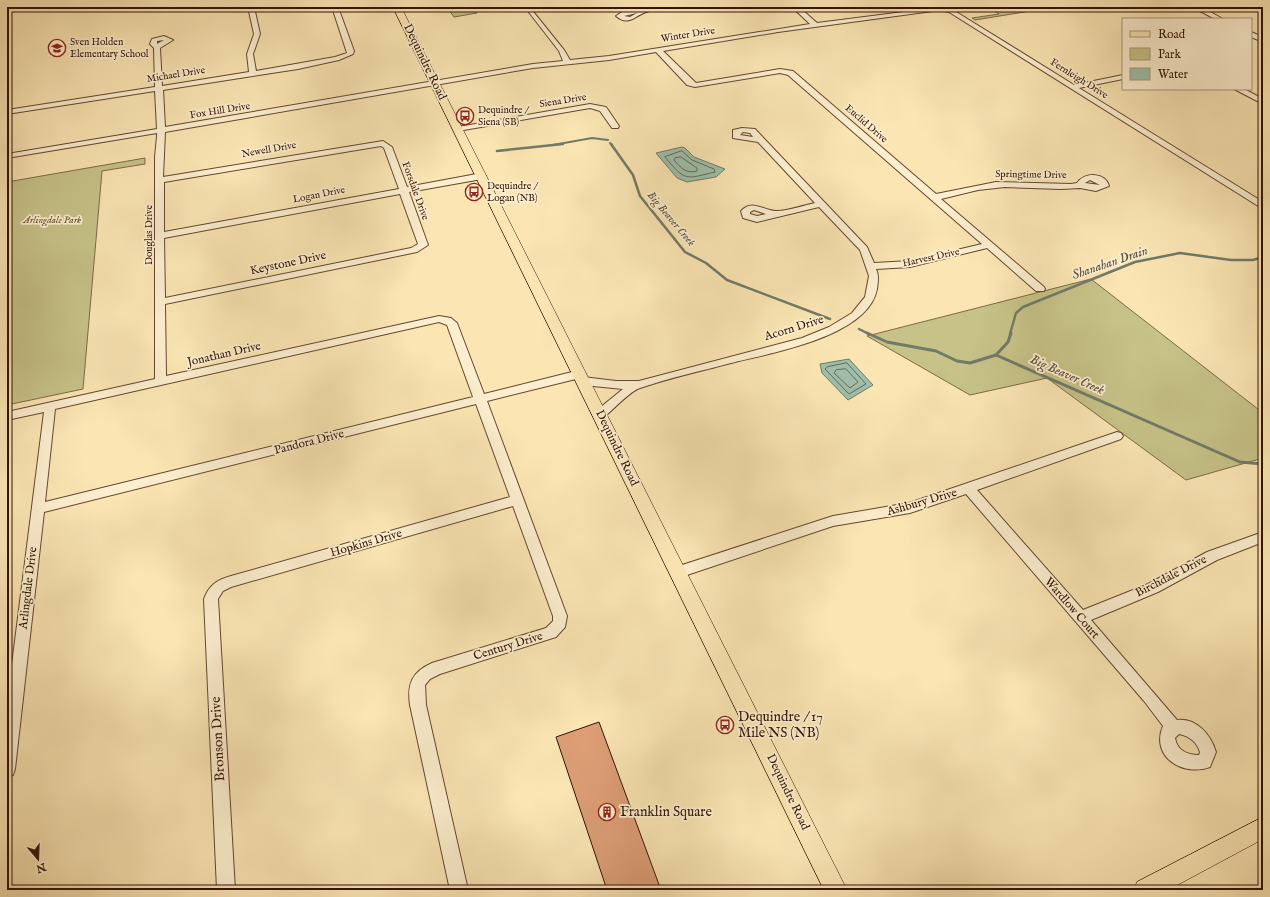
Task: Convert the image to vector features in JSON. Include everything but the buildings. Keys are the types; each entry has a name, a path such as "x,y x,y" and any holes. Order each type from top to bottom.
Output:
{"main road":[{"name":"Dequindre Road","path":"398,7 836,890"},
{"path":"1145,890 1263,828"}],"street":[{"path":"251,7 257,34 250,54 253,74"},
{"name":"Michael Drive","path":"7,112 316,64 348,56 351,51 335,7"},
{"path":"642,12 671,7"},
{"path":"794,7 817,26"},
{"name":"Winter Drive","path":"436,84 567,62 609,58 944,8"},
{"name":"Fernleigh Drive","path":"944,8 1074,87 1263,206"},
{"path":"1202,8 1204,11 1218,18"},
{"path":"531,11 562,50 567,62"},
{"path":"1252,34 1263,40"},
{"name":"Douglas Drive","path":"157,47 160,131 161,382"},
{"name":"Euclid Drive","path":"658,50 690,83 695,85 780,71 790,73 1040,289"},
{"path":"1074,87 1122,77"},
{"name":"Fox Hill Drive","path":"7,156 436,84"},
{"path":"1240,90 1263,102"},
{"name":"Siena Drive","path":"458,129 590,106 602,108 615,126"},
{"name":"Acorn Drive","path":"582,377 635,385 807,340 832,331 855,316 866,304 874,284 873,266 864,249 760,140"},
{"name":"Newell Drive","path":"159,180 383,143"},
{"name":"Forsdale Drive","path":"383,143 388,147 423,243 421,247"},
{"name":"Logan Drive","path":"160,236 482,176"},
{"name":"Springtime Drive","path":"935,197 995,185 1014,184 1062,187 1080,185"},
{"path":"776,214 822,204"},
{"name":"Harvest Drive","path":"873,266 910,264 989,245"},
{"name":"Keystone Drive","path":"160,302 408,252 421,247"},
{"name":"Jonathan Drive","path":"7,416 439,319 447,320"},
{"name":"Century Drive","path":"447,320 454,327 558,610 560,622 550,633 428,672 416,684 415,691 459,890"},
{"name":"Pandora Drive","path":"37,509 480,399 582,377"},
{"name":"Acorn Drive","path":"600,414 635,385"},
{"name":"Arlingdale Drive","path":"7,769 50,406"},
{"name":"Ashbury Drive","path":"678,572 833,521 910,508 1117,436"},
{"name":"Wardlow Court","path":"968,488 1174,728"},
{"name":"Hopkins Drive","path":"216,590 226,583 518,500"},
{"name":"Birchdale Drive","path":"1080,618 1153,588 1212,556 1263,537"},
{"name":"Bronson Drive","path":"216,590 211,599 226,890"}],"green space":[{"path":"473,7 477,13 454,17 449,10"},
{"path":"988,7 1055,7 975,20 972,18 999,14"},
{"name":"Arlingdale Park","path":"145,158 145,164 102,171 83,389 7,405 7,182"},
{"path":"1091,279 1263,413 1263,458 1186,480 1047,378 970,395 867,336"}],"water":[{"path":"682,147 694,157 725,169 716,177 687,182 677,178 656,153"},
{"path":"849,359 873,385 848,400 822,373 820,364"}],"waterway":[{"name":"Big Beaver Creek","path":"553,145 592,138 608,140"},
{"name":"Big Beaver Creek","path":"497,151 563,144"},
{"name":"Big Beaver Creek","path":"611,144 633,175 640,196 685,252 706,263 727,280 830,319"},
{"name":"Shanahan Drain","path":"1010,334 1016,313 1023,307 1135,262 1180,253 1231,260 1253,260 1263,257"},
{"name":"Big Beaver Creek","path":"859,329 867,333"},
{"name":"Big Beaver Creek","path":"867,333 887,342 936,351 957,361 970,363 996,355"},
{"name":"Shanahan Drain","path":"996,355 1008,342 1011,333"},
{"name":"Big Beaver Creek","path":"996,355 1240,462 1263,464"}],"place":[{"name":"Sven Holden Elementary School","path":"57,48"},
{"name":"Dequindre / Siena (SB)","path":"465,116"},
{"name":"Dequindre / Logan (NB)","path":"474,192"},
{"name":"Dequindre / 17 Mile NS (NB)","path":"725,725"},
{"name":"Franklin Square","path":"607,812"}]}
